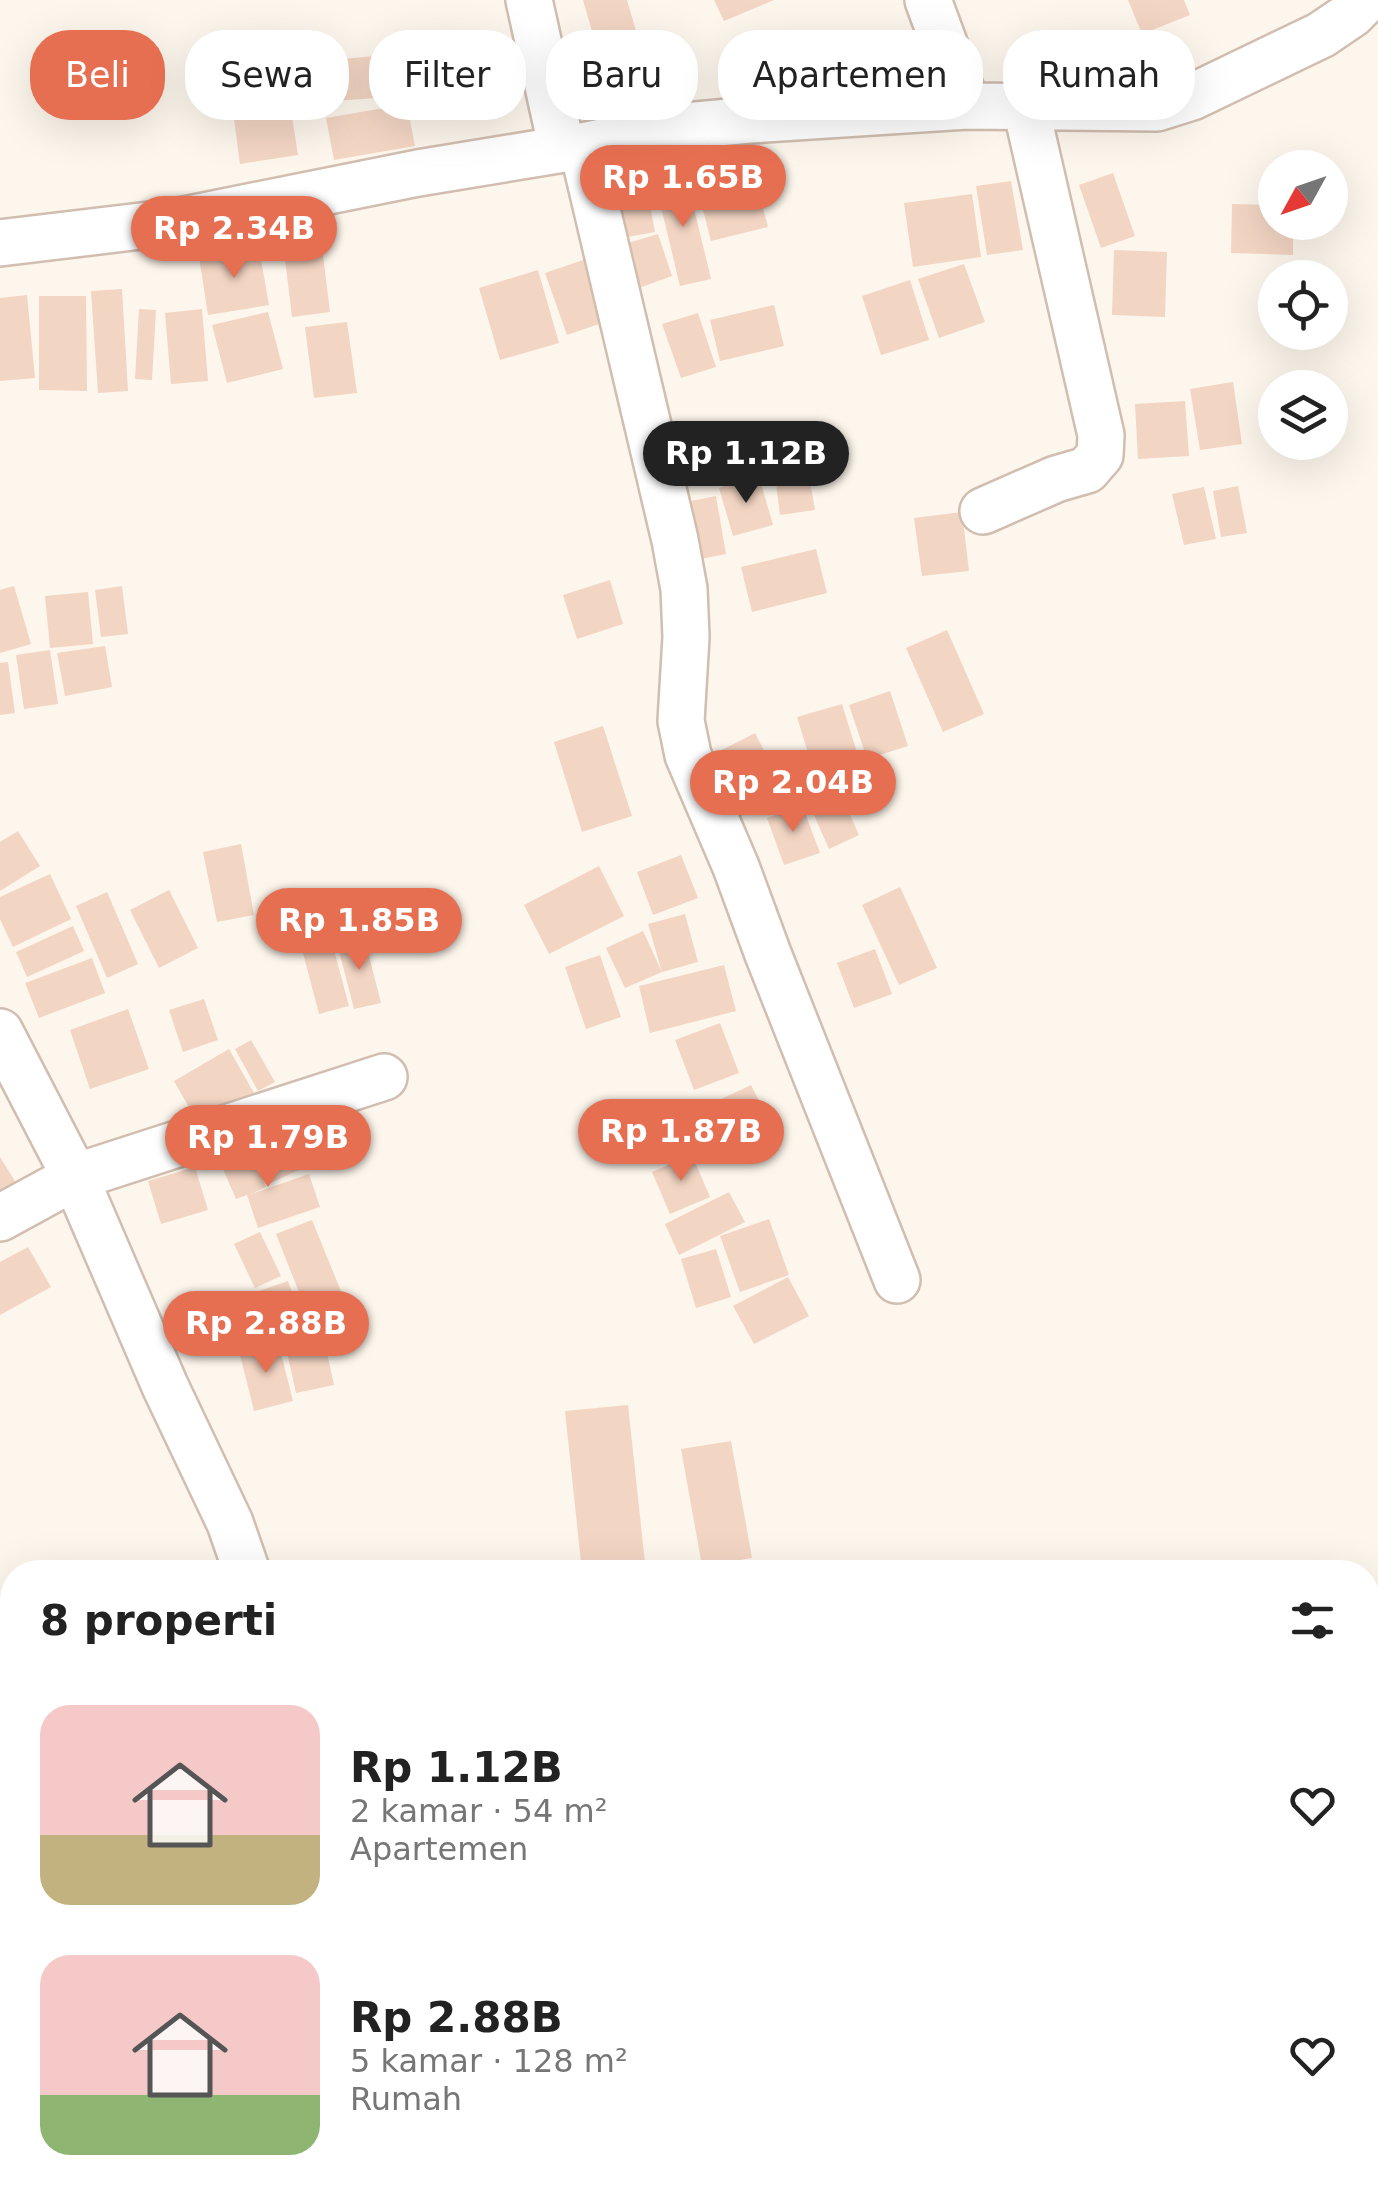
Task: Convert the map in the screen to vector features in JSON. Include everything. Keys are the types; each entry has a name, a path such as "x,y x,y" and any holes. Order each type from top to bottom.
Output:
{"street":[{"path":"529,0 676,540 684,589 686,638 681,721 688,755 736,867 897,1280"},
{"path":"928,0 939,30"},
{"path":"1195,97 1321,36 1366,0"},
{"path":"0,243 174,222 400,176 675,128 768,120"},
{"path":"983,510 1056,478 1087,470 1100,456 1100,435 1029,120"},
{"path":"0,1032 75,1177 244,1560"},
{"path":"0,1218 75,1177 384,1077"}],"building":[{"path":"583,0 627,0 636,30 592,30"},
{"path":"714,0 774,0 724,21"},
{"path":"1128,0 1184,0 1190,15 1152,30 1140,30"},
{"path":"369,56 369,98 349,100 349,58"},
{"path":"369,111 369,120 410,120 415,146 334,160 326,120 349,120 349,114"},
{"path":"234,120 293,120 298,155 240,164"},
{"path":"750,157 768,227 711,241 693,171"},
{"path":"643,167 655,232 622,238 610,173"},
{"path":"1113,173 1135,236 1101,248 1079,185"},
{"path":"686,175 711,279 680,286 655,182"},
{"path":"1011,181 1023,250 987,255 976,186"},
{"path":"972,194 981,257 913,267 904,203"},
{"path":"1232,204 1258,205 1258,240 1293,240 1293,255 1231,253"},
{"path":"658,234 672,276 639,288 625,244"},
{"path":"259,248 269,305 208,315 199,257"},
{"path":"1114,250 1167,252 1165,317 1112,315"},
{"path":"323,255 330,312 292,317 285,259"},
{"path":"586,259 608,321 567,335 545,273"},
{"path":"964,264 985,322 939,338 918,279"},
{"path":"538,270 559,343 500,360 479,288"},
{"path":"910,280 929,340 881,355 862,296"},
{"path":"122,289 128,391 98,393 91,291"},
{"path":"27,295 35,378 0,381 0,298"},
{"path":"39,296 86,296 87,391 39,390"},
{"path":"774,305 784,346 720,361 710,320"},
{"path":"139,309 156,310 152,380 135,379"},
{"path":"202,309 208,381 171,384 165,313"},
{"path":"268,312 283,369 227,383 212,325"},
{"path":"698,313 716,367 681,378 662,324"},
{"path":"347,322 357,393 314,398 305,327"},
{"path":"1233,382 1242,444 1200,450 1190,389"},
{"path":"1185,401 1189,456 1138,459 1135,404"},
{"path":"808,470 815,510 780,515 775,475"},
{"path":"759,476 773,525 733,536 719,488"},
{"path":"1238,486 1247,533 1221,537 1213,491"},
{"path":"1204,487 1216,539 1184,545 1172,494"},
{"path":"716,496 726,554 686,562 676,504"},
{"path":"962,512 969,571 922,576 914,518"},
{"path":"816,549 827,593 752,612 741,567"},
{"path":"610,580 623,624 577,639 563,595"},
{"path":"14,586 31,644 0,653 0,590"},
{"path":"122,586 128,634 101,637 95,590"},
{"path":"88,592 93,644 50,648 45,596"},
{"path":"947,630 984,714 943,732 906,648"},
{"path":"105,646 112,687 65,696 57,653"},
{"path":"50,650 58,704 24,709 16,655"},
{"path":"8,662 15,713 0,715 0,663"},
{"path":"890,691 908,746 867,759 849,705"},
{"path":"842,704 859,759 814,772 797,717"},
{"path":"603,726 632,816 582,832 554,742"},
{"path":"755,733 786,793 741,816 710,756"},
{"path":"836,783 859,835 829,849 806,797"},
{"path":"802,805 820,853 784,865 767,818"},
{"path":"18,831 40,866 0,891 0,842"},
{"path":"241,844 254,915 217,922 203,852"},
{"path":"681,855 698,898 653,915 637,872"},
{"path":"599,866 624,916 549,954 524,905"},
{"path":"50,874 71,919 13,947 0,919 0,897"},
{"path":"900,887 937,968 899,985 862,905"},
{"path":"169,890 198,948 159,968 130,910"},
{"path":"107,892 138,964 107,978 76,906"},
{"path":"685,914 698,962 662,972 648,924"},
{"path":"73,926 84,951 27,977 16,952"},
{"path":"643,931 662,972 625,988 606,948"},
{"path":"364,936 381,1003 354,1009 337,943"},
{"path":"333,946 349,1006 319,1014 303,953"},
{"path":"875,949 892,994 854,1008 837,963"},
{"path":"600,955 621,1017 586,1029 565,967"},
{"path":"92,958 105,993 39,1018 25,983"},
{"path":"724,965 736,1011 650,1033 639,986"},
{"path":"204,999 218,1040 183,1052 169,1010"},
{"path":"128,1009 149,1069 90,1089 70,1030"},
{"path":"720,1023 739,1073 694,1090 675,1040"},
{"path":"251,1040 275,1082 258,1091 235,1049"},
{"path":"229,1049 258,1100 203,1132 174,1081"},
{"path":"751,1085 771,1125 704,1157 685,1116"},
{"path":"676,1111 689,1151 644,1164 631,1124"},
{"path":"292,1131 307,1166 269,1184 253,1149"},
{"path":"249,1147 266,1187 251,1194 309,1174 320,1207 258,1228 247,1195 236,1199 219,1160"},
{"path":"692,1155 710,1197 670,1214 652,1172"},
{"path":"0,1157 18,1186 0,1196"},
{"path":"195,1167 208,1210 161,1224 148,1181"},
{"path":"729,1192 745,1222 679,1255 665,1224"},
{"path":"769,1219 789,1275 740,1292 720,1236"},
{"path":"312,1220 343,1296 306,1310 276,1234"},
{"path":"260,1232 281,1276 255,1288 234,1244"},
{"path":"28,1247 51,1287 0,1315 0,1262"},
{"path":"716,1249 731,1297 696,1308 681,1259"},
{"path":"788,1277 809,1316 754,1344 733,1306"},
{"path":"288,1281 302,1321 236,1344 222,1304"},
{"path":"322,1330 334,1385 296,1393 284,1339"},
{"path":"278,1341 293,1401 254,1411 239,1351"},
{"path":"628,1405 645,1560 581,1560 565,1411"},
{"path":"731,1441 752,1558 701,1560 681,1449"}]}
